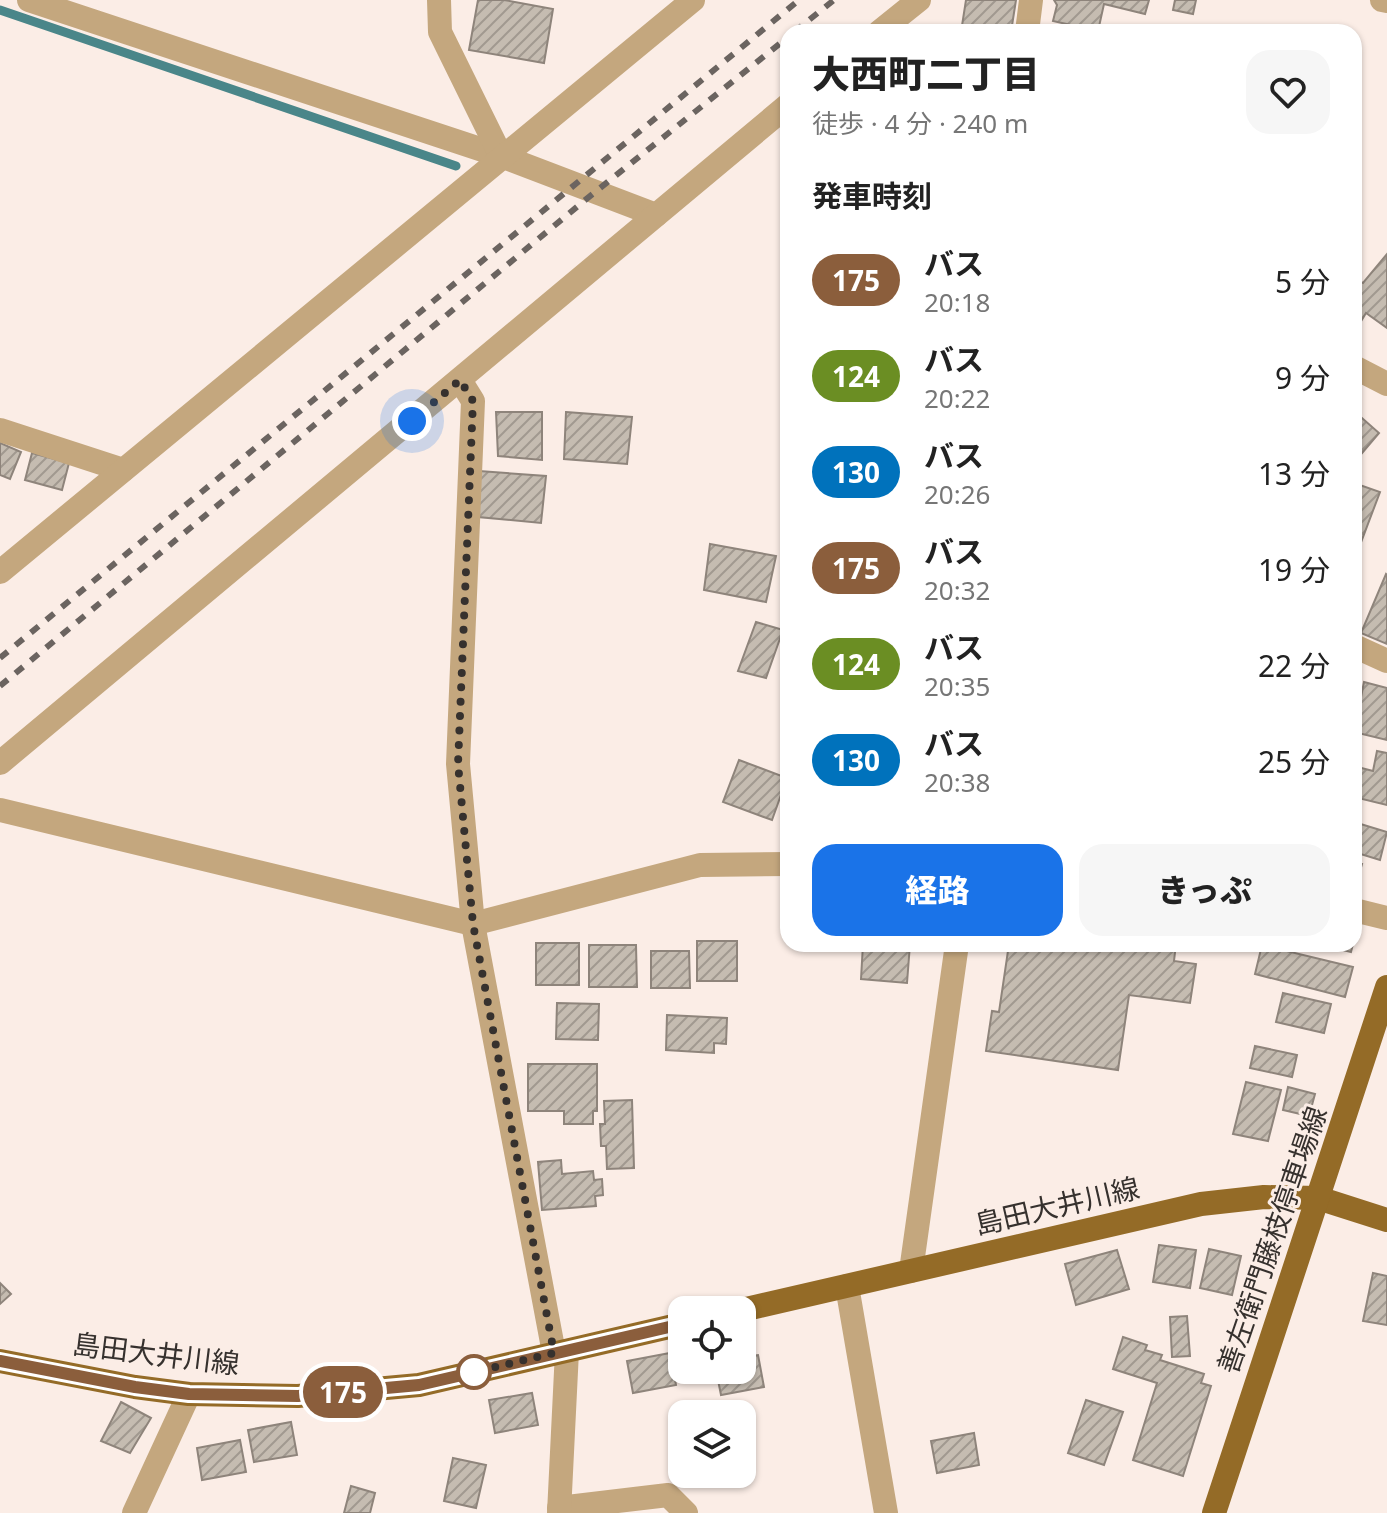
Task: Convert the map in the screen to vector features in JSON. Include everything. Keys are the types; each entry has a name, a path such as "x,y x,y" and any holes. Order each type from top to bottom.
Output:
{"main road":[{"name":"善左衛門藤枝停車場線","path":"1214,1513 1387,987"},
{"name":"島田大井川線","path":"756,1307 1201,1204 1264,1197 1318,1198 1387,1220"},
{"name":"島田大井川線","path":"0,1361 189,1394 298,1396 419,1385 668,1327"}],"street":[{"path":"29,0 501,156 656,215"},
{"path":"439,0 440,32 501,156"},
{"path":"0,572 693,0"},
{"path":"889,24 919,0"},
{"path":"1028,24 1031,0"},
{"path":"0,763 780,112"},
{"path":"1362,371 1387,384"},
{"path":"460,380 473,401 458,764 473,924 560,1352 559,1510 668,1495 686,1513"},
{"path":"0,430 123,470"},
{"path":"1362,650 1387,661"},
{"path":"0,810 473,924 700,865 780,860"},
{"path":"1362,912 1387,918"},
{"path":"911,1271 956,952"},
{"path":"847,1286 886,1513"},
{"path":"134,1513 189,1394"}],"building":[{"path":"478,0 504,0 553,9 544,63 469,50"},
{"path":"966,0 1016,0 1012,24 962,24"},
{"path":"1054,0 1149,0 1145,14 1104,4 1100,24 1053,21 1057,5"},
{"path":"1175,0 1196,0 1193,14 1173,10"},
{"path":"1387,254 1387,328 1366,313 1362,320 1363,283"},
{"path":"496,412 542,412 542,460 498,456"},
{"path":"566,412 632,417 627,464 564,459"},
{"path":"1362,418 1379,433 1362,453"},
{"path":"0,443 21,452 10,479 0,475"},
{"path":"32,453 69,463 62,490 25,480"},
{"path":"479,471 546,476 541,523 478,517"},
{"path":"1362,486 1380,492 1362,540"},
{"path":"710,544 776,556 766,602 704,590"},
{"path":"1386,574 1387,644 1362,633"},
{"path":"756,622 780,629 780,638 766,678 738,671"},
{"path":"1364,682 1387,688 1387,740 1362,734"},
{"path":"1377,751 1387,753 1387,805 1362,799 1362,768 1373,771"},
{"path":"739,760 780,775 780,798 772,820 723,802"},
{"path":"1362,824 1387,832 1380,860 1362,854"},
{"path":"697,941 737,941 737,981 697,981"},
{"path":"536,943 579,943 579,985 536,985"},
{"path":"589,945 636,945 637,987 589,987"},
{"path":"651,951 689,951 690,988 651,988"},
{"path":"863,952 909,952 907,983 861,979"},
{"path":"1008,952 1175,952 1174,961 1196,964 1190,1003 1129,995 1118,1070 986,1051 992,1011 999,1012"},
{"path":"1260,952 1291,952 1353,967 1345,997 1255,974"},
{"path":"1283,993 1331,1004 1324,1033 1276,1022"},
{"path":"557,1003 599,1004 598,1040 556,1039"},
{"path":"667,1015 727,1018 726,1044 714,1043 714,1053 666,1050"},
{"path":"1255,1046 1297,1055 1292,1077 1250,1068"},
{"path":"528,1064 597,1064 597,1111 593,1111 593,1124 564,1124 564,1111 528,1111"},
{"path":"1246,1082 1281,1090 1268,1141 1233,1134"},
{"path":"1288,1087 1315,1094 1309,1116 1283,1110"},
{"path":"632,1100 634,1168 607,1169 606,1146 601,1146 600,1124 605,1124 604,1101"},
{"path":"561,1160 562,1174 593,1171 594,1180 602,1179 603,1195 595,1196 596,1206 542,1210 538,1162"},
{"path":"1159,1245 1196,1250 1190,1288 1153,1282"},
{"path":"1209,1249 1241,1256 1232,1295 1200,1288"},
{"path":"1117,1250 1129,1289 1076,1305 1065,1264"},
{"path":"1373,1273 1387,1276 1387,1325 1363,1321"},
{"path":"0,1283 11,1294 0,1304"},
{"path":"1187,1316 1190,1356 1172,1357 1170,1317"},
{"path":"1123,1337 1147,1345 1145,1350 1162,1355 1160,1360 1204,1374 1201,1383 1211,1386 1183,1476 1133,1460 1157,1383 1113,1369"},
{"path":"668,1353 668,1384 676,1385 633,1393 627,1361"},
{"path":"756,1355 764,1387 721,1395 719,1384 756,1384"},
{"path":"532,1393 538,1425 495,1433 489,1400"},
{"path":"1086,1400 1123,1412 1104,1465 1068,1453"},
{"path":"121,1402 151,1418 130,1453 101,1441"},
{"path":"291,1422 297,1455 254,1462 248,1430"},
{"path":"974,1433 979,1465 937,1473 931,1441"},
{"path":"240,1440 246,1472 202,1480 197,1448"},
{"path":"453,1458 486,1465 476,1508 444,1501"},
{"path":"351,1486 375,1493 370,1513 344,1513"}],"waterway":[{"path":"0,10 456,166"}],"railway":[{"path":"0,658 799,0"},
{"path":"804,24 834,0"},
{"path":"0,686 584,201 780,43"}],"bus line":[{"name":"175","path":"0,1361 189,1394 298,1396 419,1385 668,1327"}],"route":[{"path":"412,421 460,380 473,401 458,764 473,924 554,1353 474,1372"}]}
